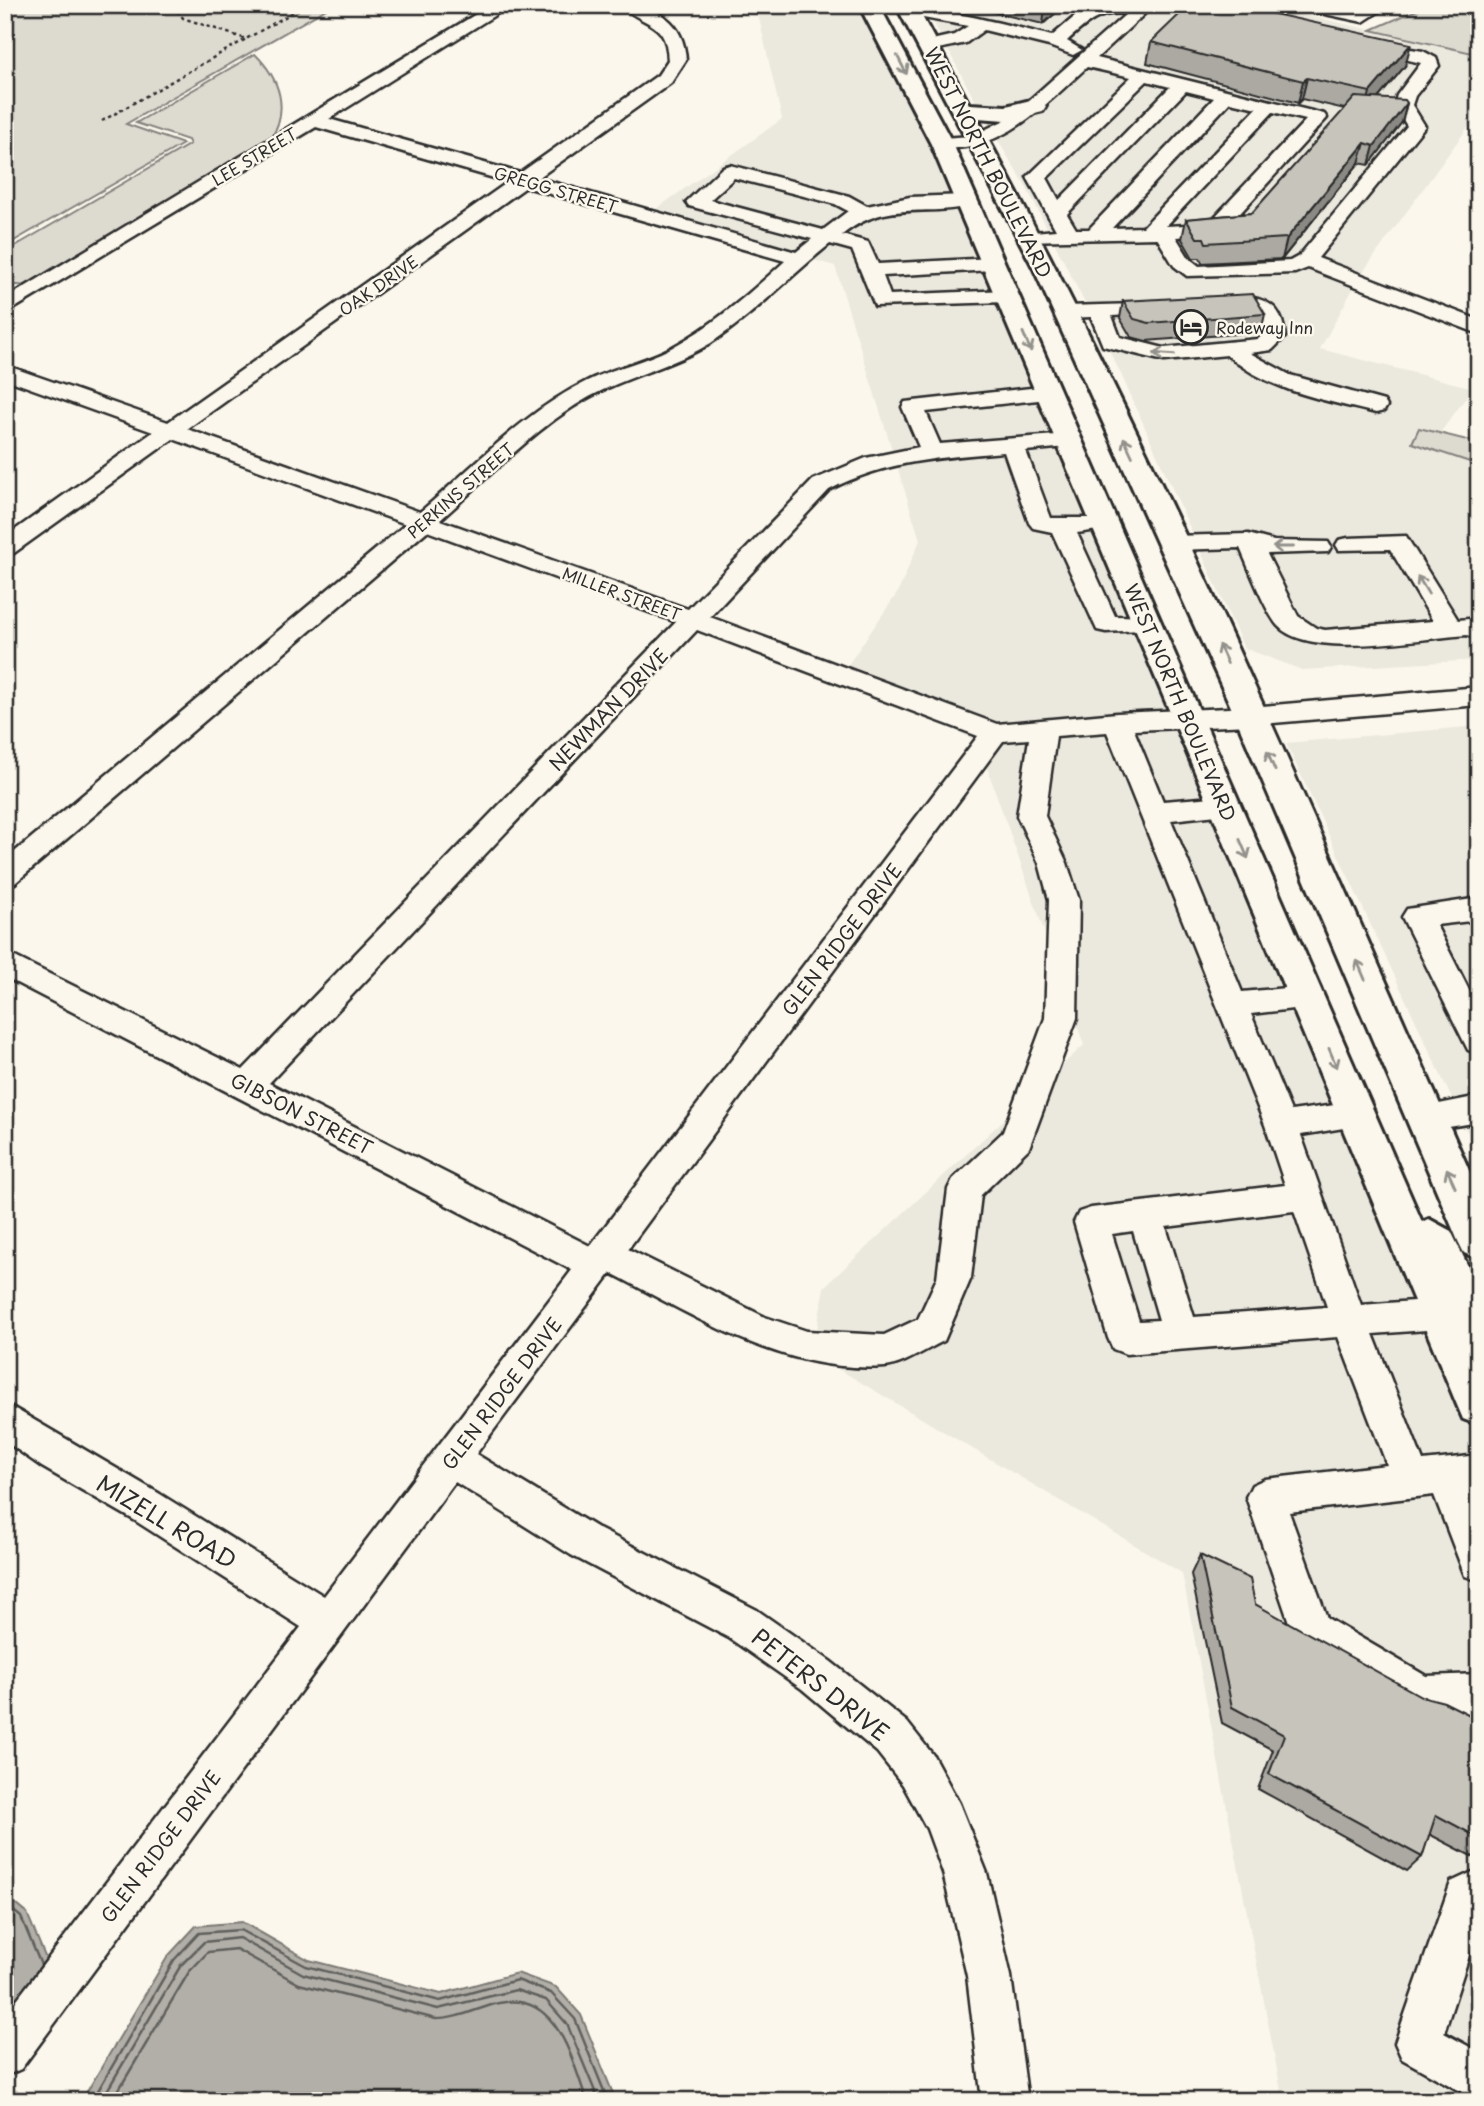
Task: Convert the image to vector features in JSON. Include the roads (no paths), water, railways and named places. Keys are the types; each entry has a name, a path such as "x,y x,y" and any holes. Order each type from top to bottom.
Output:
{"main road":[{"name":"WEST NORTH BOULEVARD","path":"869,5 942,144 1189,718 1479,1405"},
{"name":"WEST NORTH BOULEVARD","path":"909,9 1066,312 1251,716 1479,1241"},
{"path":"959,108 992,115 1009,114 1035,106"},
{"path":"1397,1212 1436,1243 1479,1335"}],"street":[{"name":"LEE STREET","path":"5,308 503,5"},
{"name":"OAK DRIVE","path":"5,548 652,90 674,68 678,49 674,37 658,19 629,5"},
{"path":"1307,5 1363,17 1381,5"},
{"path":"1055,42 1094,10 1103,6 1143,8"},
{"path":"942,144 976,141 998,133 1035,106 1143,8"},
{"path":"1192,8 1279,24"},
{"path":"909,9 1055,42 1064,48 1135,72 1318,118 1214,230 1029,237"},
{"path":"929,46 960,39 981,24"},
{"path":"1156,232 1181,262 1194,272 1295,267 1306,260 1416,126 1402,105 1406,94 1430,66 1430,62 1423,56 1346,40"},
{"path":"1069,235 1037,177 1135,72 1145,52"},
{"path":"1057,213 1183,84"},
{"path":"1095,234 1227,95"},
{"path":"1156,232 1270,105"},
{"name":"GREGG STREET","path":"313,120 799,259"},
{"path":"865,200 828,197 730,171 696,202 861,246 882,302 1007,296"},
{"path":"792,229 828,197"},
{"name":"PERKINS STREET","path":"5,876 539,422 594,386 676,354 736,316 847,220 865,200 910,204 966,201"},
{"path":"1306,260 1479,328"},
{"path":"871,271 993,264"},
{"path":"1066,312 1258,303 1269,311 1275,324 1274,337 1264,345 1234,350 1164,355 1111,341 1078,339"},
{"path":"1099,310 1111,341"},
{"path":"1234,350 1249,365 1282,380 1376,406"},
{"name":"MILLER STREET","path":"5,370 695,620 995,733 1117,722 1251,716 1479,696"},
{"path":"933,454 913,407 1049,393"},
{"name":"NEWMAN DRIVE","path":"248,1084 695,620 821,485 850,470 933,454 1069,442"},
{"path":"1013,446 1041,523 1062,527 1104,523"},
{"path":"1062,527 1106,624 1148,623"},
{"path":"1248,541 1288,621 1308,634 1325,638 1450,628 1478,629"},
{"path":"1172,543 1248,541 1273,548 1319,547"},
{"path":"1348,545 1397,541 1450,628"},
{"path":"1079,563 1120,559"},
{"path":"1117,722 1281,1125 1350,1322 1445,1475 1479,1563"},
{"name":"GIBSON STREET","path":"5,963 602,1260 754,1329 807,1347 887,1351 931,1330 954,1278 965,1189 1017,1139 1061,1018 1064,900 1053,863 1031,816 1044,728"},
{"name":"GLEN RIDGE DRIVE","path":"5,2053 995,733"},
{"path":"1154,812 1226,806"},
{"path":"1478,911 1418,917 1479,1041"},
{"path":"1232,1004 1307,998"},
{"path":"1425,1118 1479,1109"},
{"path":"1281,1125 1357,1115"},
{"path":"1306,1196 1091,1222 1126,1338 1440,1314"},
{"path":"1145,1215 1181,1334"},
{"name":"MIZELL ROAD","path":"5,1420 55,1455 147,1507 329,1622"},
{"name":"PETERS DRIVE","path":"451,1460 585,1542 743,1624 816,1675 892,1737 918,1770 938,1806 965,1873 989,1976 1006,2101"},
{"path":"1445,1475 1265,1497 1312,1631 1422,1696 1479,1694"},
{"path":"1479,1891 1466,1897 1419,2043 1479,2078"}],"water":[{"path":"5,1895 27,1913 56,1983 5,2011"},
{"path":"242,1922 309,1960 441,1994 517,1973 556,1987 581,2015 616,2101 86,2101 85,2095 168,1956 196,1926"}],"place":[{"name":"Rodeway Inn","path":"1191,327"}]}
